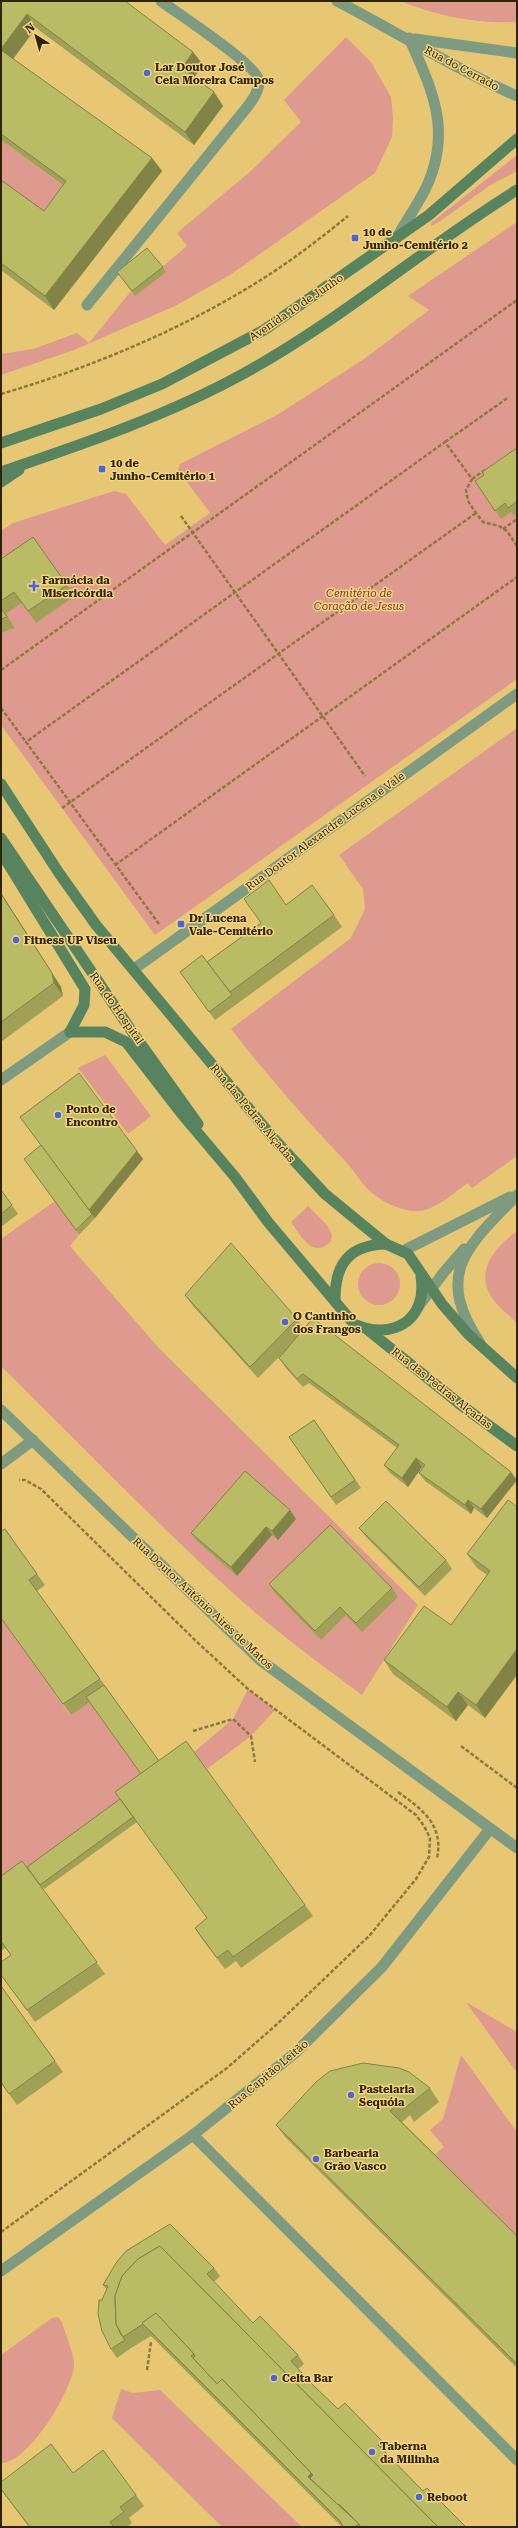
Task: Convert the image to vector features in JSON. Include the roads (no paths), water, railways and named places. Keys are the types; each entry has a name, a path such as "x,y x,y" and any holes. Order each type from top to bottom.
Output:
{"main road":[{"name":"Avenida 10 de Junho","path":"1,443 101,409 162,384 264,330 430,215 517,139"},
{"path":"1,472 173,408 242,375 310,332 489,207 517,190"},
{"path":"1,482 36,460"},
{"path":"1,784 59,873 96,925 134,969"},
{"name":"Rua do Hospital","path":"1,838 133,1033 235,1177"},
{"name":"Rua do Hospital","path":"1,852 85,989 84,1005 70,1032"},
{"name":"Rua das Pedras Alçadas","path":"134,969 301,1170 325,1194 386,1244 403,1251 416,1264 421,1275 431,1289 458,1322 488,1355 517,1378"},
{"name":"Rua das Pedras Alçadas","path":"70,1032 105,1032 126,1042 181,1113 235,1177 268,1222 335,1299 343,1314 354,1324 367,1330 461,1405 517,1446"},
{"name":"Rua das Pedras Alçadas","path":"335,1299 338,1272 346,1259 358,1249 371,1244 386,1244"},
{"name":"Rua das Pedras Alçadas","path":"367,1330 381,1331 394,1329 406,1323 415,1313 421,1301 423,1288 421,1275"}],"street":[{"path":"87,305 248,106 258,89 258,75 246,62 161,1"},
{"path":"337,1 409,38 457,47 517,53"},
{"path":"396,239 429,182 436,163 439,140 439,118 409,38"},
{"name":"Rua do Cerrado","path":"409,38 449,62 517,96"},
{"name":"Rua Doutor Alexandre Lucena e Vale","path":"134,969 517,694"},
{"path":"1,1080 70,1032"},
{"path":"415,1313 431,1289 462,1250 482,1232 517,1194"},
{"path":"403,1251 517,1194"},
{"path":"482,1232 463,1257 457,1287 466,1322 488,1355"},
{"name":"Rua Doutor António Aires de Matos","path":"1,1410 260,1660 517,1848"},
{"path":"1,1464 33,1440"},
{"name":"Rua Capitão Leitão","path":"1,2271 193,2135 295,2053 382,1967 490,1829"},
{"path":"193,2135 517,2460"}],"place":[{"name":"Lar Doutor José Ceia Moreira Campos","path":"147,73"},
{"name":"10 de Junho-Cemitério 2","path":"355,238"},
{"name":"10 de Junho-Cemitério 1","path":"102,469"},
{"name":"Farmácia da Misericórdia","path":"34,586"},
{"name":"Dr Lucena Vale-Cemitério","path":"181,924"},
{"name":"Fitness UP Viseu","path":"16,940"},
{"name":"Ponto de Encontro","path":"58,1115"},
{"name":"O Cantinho dos Frangos","path":"285,1322"},
{"name":"Pastelaria Sequóia","path":"351,2095"},
{"name":"Barbearia Grão Vasco","path":"316,2159"},
{"name":"Celta Bar","path":"274,2378"},
{"name":"Taberna da Milinha","path":"372,2452"},
{"name":"Reboot","path":"419,2497"}],"park label":[{"name":"Cemitério de Coração de Jesus","path":"359,599"}]}
